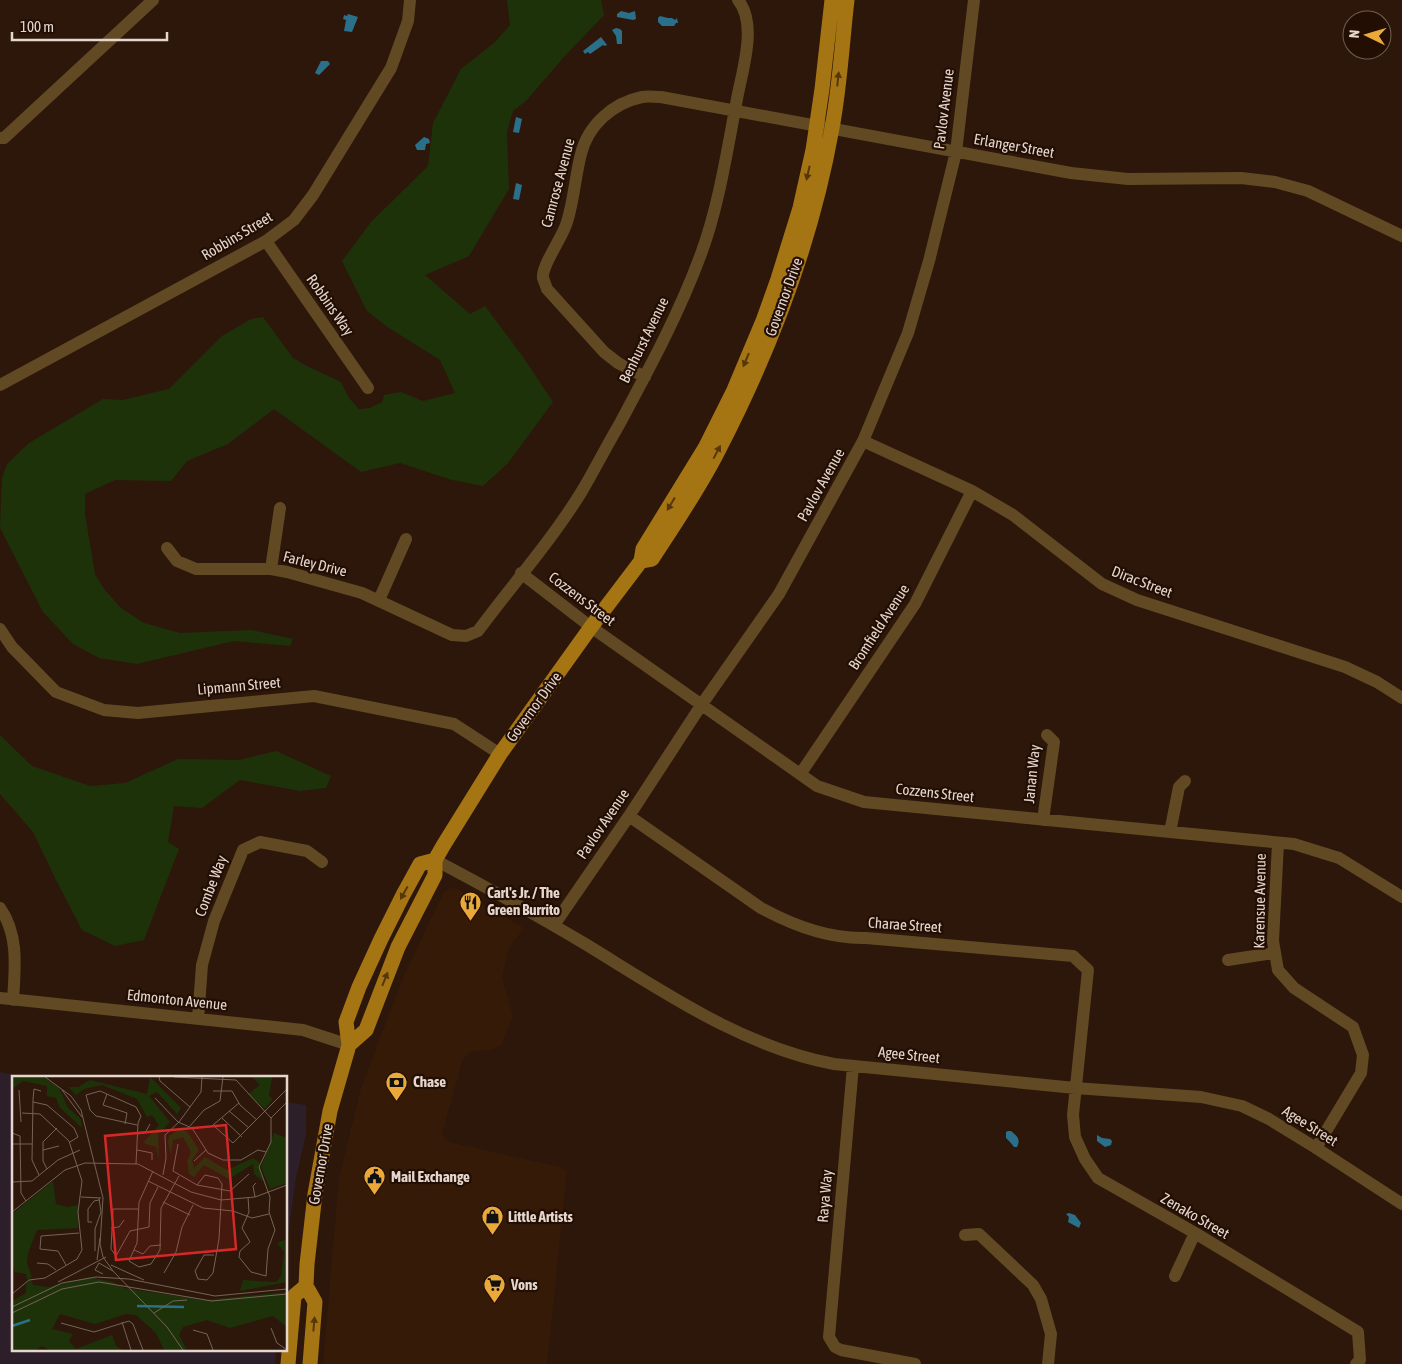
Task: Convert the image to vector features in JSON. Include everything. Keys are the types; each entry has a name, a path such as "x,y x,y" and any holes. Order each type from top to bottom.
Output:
{"main road":[{"name":"Governor Drive","path":"349,1045 366,1030 398,947 435,875 435,860 500,754 641,561 642,550 705,448 734,390 763,321 800,208 817,125 832,0"},
{"name":"Governor Drive","path":"641,561 652,560 716,454 746,395 775,326 811,221 832,128 847,0"},
{"name":"Governor Drive","path":"310,1364 315,1302 306,1286 312,1222 330,1111 349,1045 346,1022 359,987 402,895 420,864 435,860"},
{"name":"Governor Drive","path":"288,1364 294,1296 306,1286"}],"street":[{"path":"0,138 4,138 153,0"},
{"name":"Robbins Street","path":"0,385 266,241 294,220 314,195 391,68 408,21 410,0"},
{"name":"Benhurst Avenue","path":"452,635 466,636 478,631 559,524 582,491 645,377 676,315 701,253 719,188 735,111 748,40 746,20 738,0"},
{"name":"Pavlov Avenue","path":"554,925 629,816 702,704 779,594 863,441 908,333 929,261 956,152 974,0"},
{"name":"Erlanger Street","path":"614,108 644,97 653,97 1071,172 1128,179 1241,178 1275,182 1308,191 1402,236"},
{"name":"Camrose Avenue","path":"614,108 588,136 581,153 567,224 544,268 543,278 547,289 604,352 618,363 645,377"},
{"name":"Robbins Way","path":"266,241 368,388"},
{"name":"Dirac Street","path":"863,441 972,491 1013,515 1102,584 1137,600 1346,667 1377,682 1402,698"},
{"name":"Bromfield Avenue","path":"801,774 915,604 972,491"},
{"path":"271,569 280,508"},
{"path":"379,600 406,539"},
{"name":"Farley Drive","path":"167,548 177,561 196,569 271,569 362,593 452,635"},
{"name":"Cozzens Street","path":"521,573 591,627 817,786 864,802 1294,844 1339,858 1402,898"},
{"name":"Lipmann Street","path":"0,629 12,647 56,692 104,710 138,712 314,696 357,711 454,724 500,754"},
{"name":"Janan Way","path":"1043,820 1054,742 1047,734"},
{"path":"1170,832 1179,787 1185,782"},
{"name":"Charae Street","path":"629,816 761,908 782,920 804,928 845,938 866,938 1073,956 1088,970 1075,1088"},
{"name":"Combe Way","path":"198,1019 202,965 214,921 243,850 260,842 307,851 322,862"},
{"name":"Karensue Avenue","path":"1278,843 1274,942 1274,953 1278,970 1294,988 1353,1027 1363,1055 1361,1072 1316,1148"},
{"name":"Agee Street","path":"435,860 554,925 709,1018 779,1050 808,1059 852,1066 1075,1088 1201,1097 1242,1106 1269,1119 1402,1204"},
{"path":"0,908 5,915 12,936 15,961 6,999"},
{"path":"1228,960 1274,953"},
{"name":"Edmonton Avenue","path":"6,999 303,1030 349,1045"},
{"name":"Raya Way","path":"852,1066 830,1337 835,1347 841,1350 915,1364"},
{"name":"Zenako Street","path":"1075,1088 1073,1115 1075,1137 1085,1159 1098,1178 1195,1233 1358,1332 1360,1360 1356,1364"},
{"path":"1175,1276 1195,1233"},
{"path":"965,1235 979,1234 1033,1285 1041,1299 1051,1334 1048,1364"}],"shaded area":[{"path":"453,887 524,928 509,948 502,977 513,1016 502,1044 494,1049 471,1052 463,1059 442,1134 449,1142 560,1167 567,1171 547,1364 323,1364 339,1178 361,1088 404,975 444,892"},
{"path":"0,1072 21,1076 12,1076 12,1352 276,1352 275,1364 0,1364"},
{"path":"288,1102 306,1105 306,1134 296,1178 288,1236"}],"green space":[{"path":"507,0 601,0 604,15 526,101 513,111 507,132 509,189 469,256 425,275 470,314 485,306 523,357 553,402 508,463 483,486 452,480 400,463 361,472 274,409 228,444 187,461 171,481 115,480 85,494 85,514 95,574 104,589 121,608 144,623 180,633 252,630 293,639 290,646 234,641 137,664 99,658 73,644 43,612 0,528 2,478 7,464 29,443 103,399 122,400 169,389 222,336 251,319 263,317 293,358 341,382 349,398 359,409 370,408 382,402 384,395 401,392 423,401 455,393 440,360 389,328 367,311 342,261 371,222 428,166 433,123 461,69 494,43 510,25"},
{"path":"0,735 32,766 90,786 125,783 178,759 239,760 276,751 331,776 326,788 300,791 240,780 202,808 174,806 168,842 179,849 144,940 115,946 82,930 33,832 0,794"}],"water":[{"path":"621,11 629,13 635,11 636,19 617,17 617,14"},
{"path":"348,14 358,17 352,32 344,31 346,20 343,19 344,15 347,16"},
{"path":"660,16 675,20 677,18 678,23 674,26 662,26 658,22"},
{"path":"616,28 622,31 622,44 617,44 616,36 612,30"},
{"path":"601,37 607,45 603,45 590,54 588,52 585,54 583,51"},
{"path":"321,61 328,61 330,64 319,75 315,73"},
{"path":"516,117 522,119 519,133 513,132"},
{"path":"424,137 429,139 430,143 426,144 425,150 417,150 415,145"},
{"path":"516,183 522,185 519,200 513,199"},
{"path":"1011,1131 1018,1138 1017,1147 1014,1147 1006,1138 1006,1132"},
{"path":"1097,1135 1110,1139 1112,1141 1111,1145 1105,1147 1097,1141"},
{"path":"1066,1214 1075,1215 1081,1223 1079,1228 1068,1222 1069,1217"}],"place":[{"name":"Carl's Jr. / The Green Burrito","path":"471,921"},
{"name":"Chase","path":"397,1101"},
{"name":"Mail Exchange","path":"375,1196"},
{"name":"Little Artists","path":"492,1236"},
{"name":"Vons","path":"495,1304"}]}
